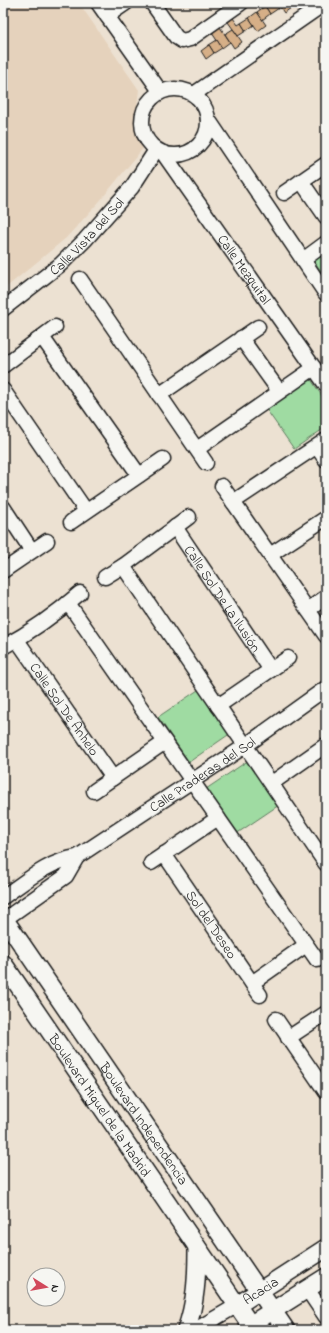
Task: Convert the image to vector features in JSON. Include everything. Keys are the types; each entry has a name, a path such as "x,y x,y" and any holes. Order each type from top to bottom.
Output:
{"main road":[{"name":"Boulevard Independencia","path":"4,918 286,1330"},
{"name":"Boulevard Miguel de la Madrid","path":"3,963 197,1247"},
{"path":"197,1247 236,1306 248,1328 272,1310 320,1284"},
{"path":"186,1330 196,1292 197,1247"},
{"name":"Acacia","path":"236,1306 260,1292 326,1248"}],"street":[{"path":"98,3 160,91"},
{"path":"107,16 126,3"},
{"path":"152,3 176,37 182,41 190,39 241,3"},
{"path":"194,94 325,3"},
{"path":"208,119 208,128 199,145 191,151 177,155 160,152 148,142 142,131 141,120 144,108 150,98 160,91 168,88 186,90 194,94 203,105 208,119 326,294"},
{"name":"Calle Vista del Sol","path":"3,309 61,264 85,240 132,187 160,152"},
{"name":"Calle Mezquital","path":"160,152 326,385"},
{"path":"284,193 326,164"},
{"path":"301,181 326,218"},
{"path":"303,260 326,243"},
{"path":"80,279 206,463"},
{"path":"3,366 55,327"},
{"path":"159,394 258,327"},
{"path":"42,337 139,475"},
{"path":"241,338 279,391"},
{"path":"197,449 314,368"},
{"path":"3,390 86,511"},
{"path":"233,502 321,444 326,460"},
{"path":"71,522 163,459"},
{"path":"222,486 326,636"},
{"path":"3,507 32,551"},
{"path":"105,577 123,566 190,517"},
{"path":"270,555 326,518"},
{"name":"Calle Sol De La Ilusión","path":"175,527 272,670"},
{"path":"3,571 47,541"},
{"path":"123,566 326,864"},
{"path":"3,647 17,640 80,593"},
{"path":"308,610 326,598"},
{"path":"68,603 317,960"},
{"name":"Calle Sol De Anhelo","path":"17,640 113,778"},
{"path":"218,706 288,658"},
{"name":"Calle Praderas del Sol","path":"77,857 245,746 326,688"},
{"path":"94,791 165,742"},
{"path":"272,783 325,746"},
{"path":"151,863 218,818"},
{"name":"Sol del Deseo","path":"164,854 260,995"},
{"path":"3,897 51,864 77,857"},
{"path":"4,918 66,876 77,857"},
{"path":"252,983 306,945"},
{"path":"288,1038 326,1013"},
{"path":"276,1019 326,1092"},
{"path":"320,1284 326,1317"},
{"name":"Acacia","path":"195,1330 236,1306"}],"shaded area":[{"path":"3,3 79,3 139,90 135,120 139,138 144,147 99,202 66,238 3,290"}],"green space":[{"path":"326,253 326,278 314,261"},
{"path":"310,378 326,402 326,427 294,449 266,409"},
{"path":"201,688 231,733 189,762 158,717"},
{"path":"249,760 279,805 236,834 206,789"}],"building":[{"path":"270,3 275,3 279,8 270,14 265,6"},
{"path":"275,3 287,3 291,8 284,13"},
{"path":"265,6 270,14 262,20 257,12"},
{"path":"257,12 266,25 258,31 249,18"},
{"path":"233,18 238,25 241,23 246,31 238,36 228,22"},
{"path":"249,18 254,25 246,31 241,23"},
{"path":"220,27 230,42 222,48 212,33"},
{"path":"233,29 242,42 234,48 225,34"},
{"path":"217,40 222,48 214,53 209,45"},
{"path":"209,45 214,53 206,59 201,51"}]}
